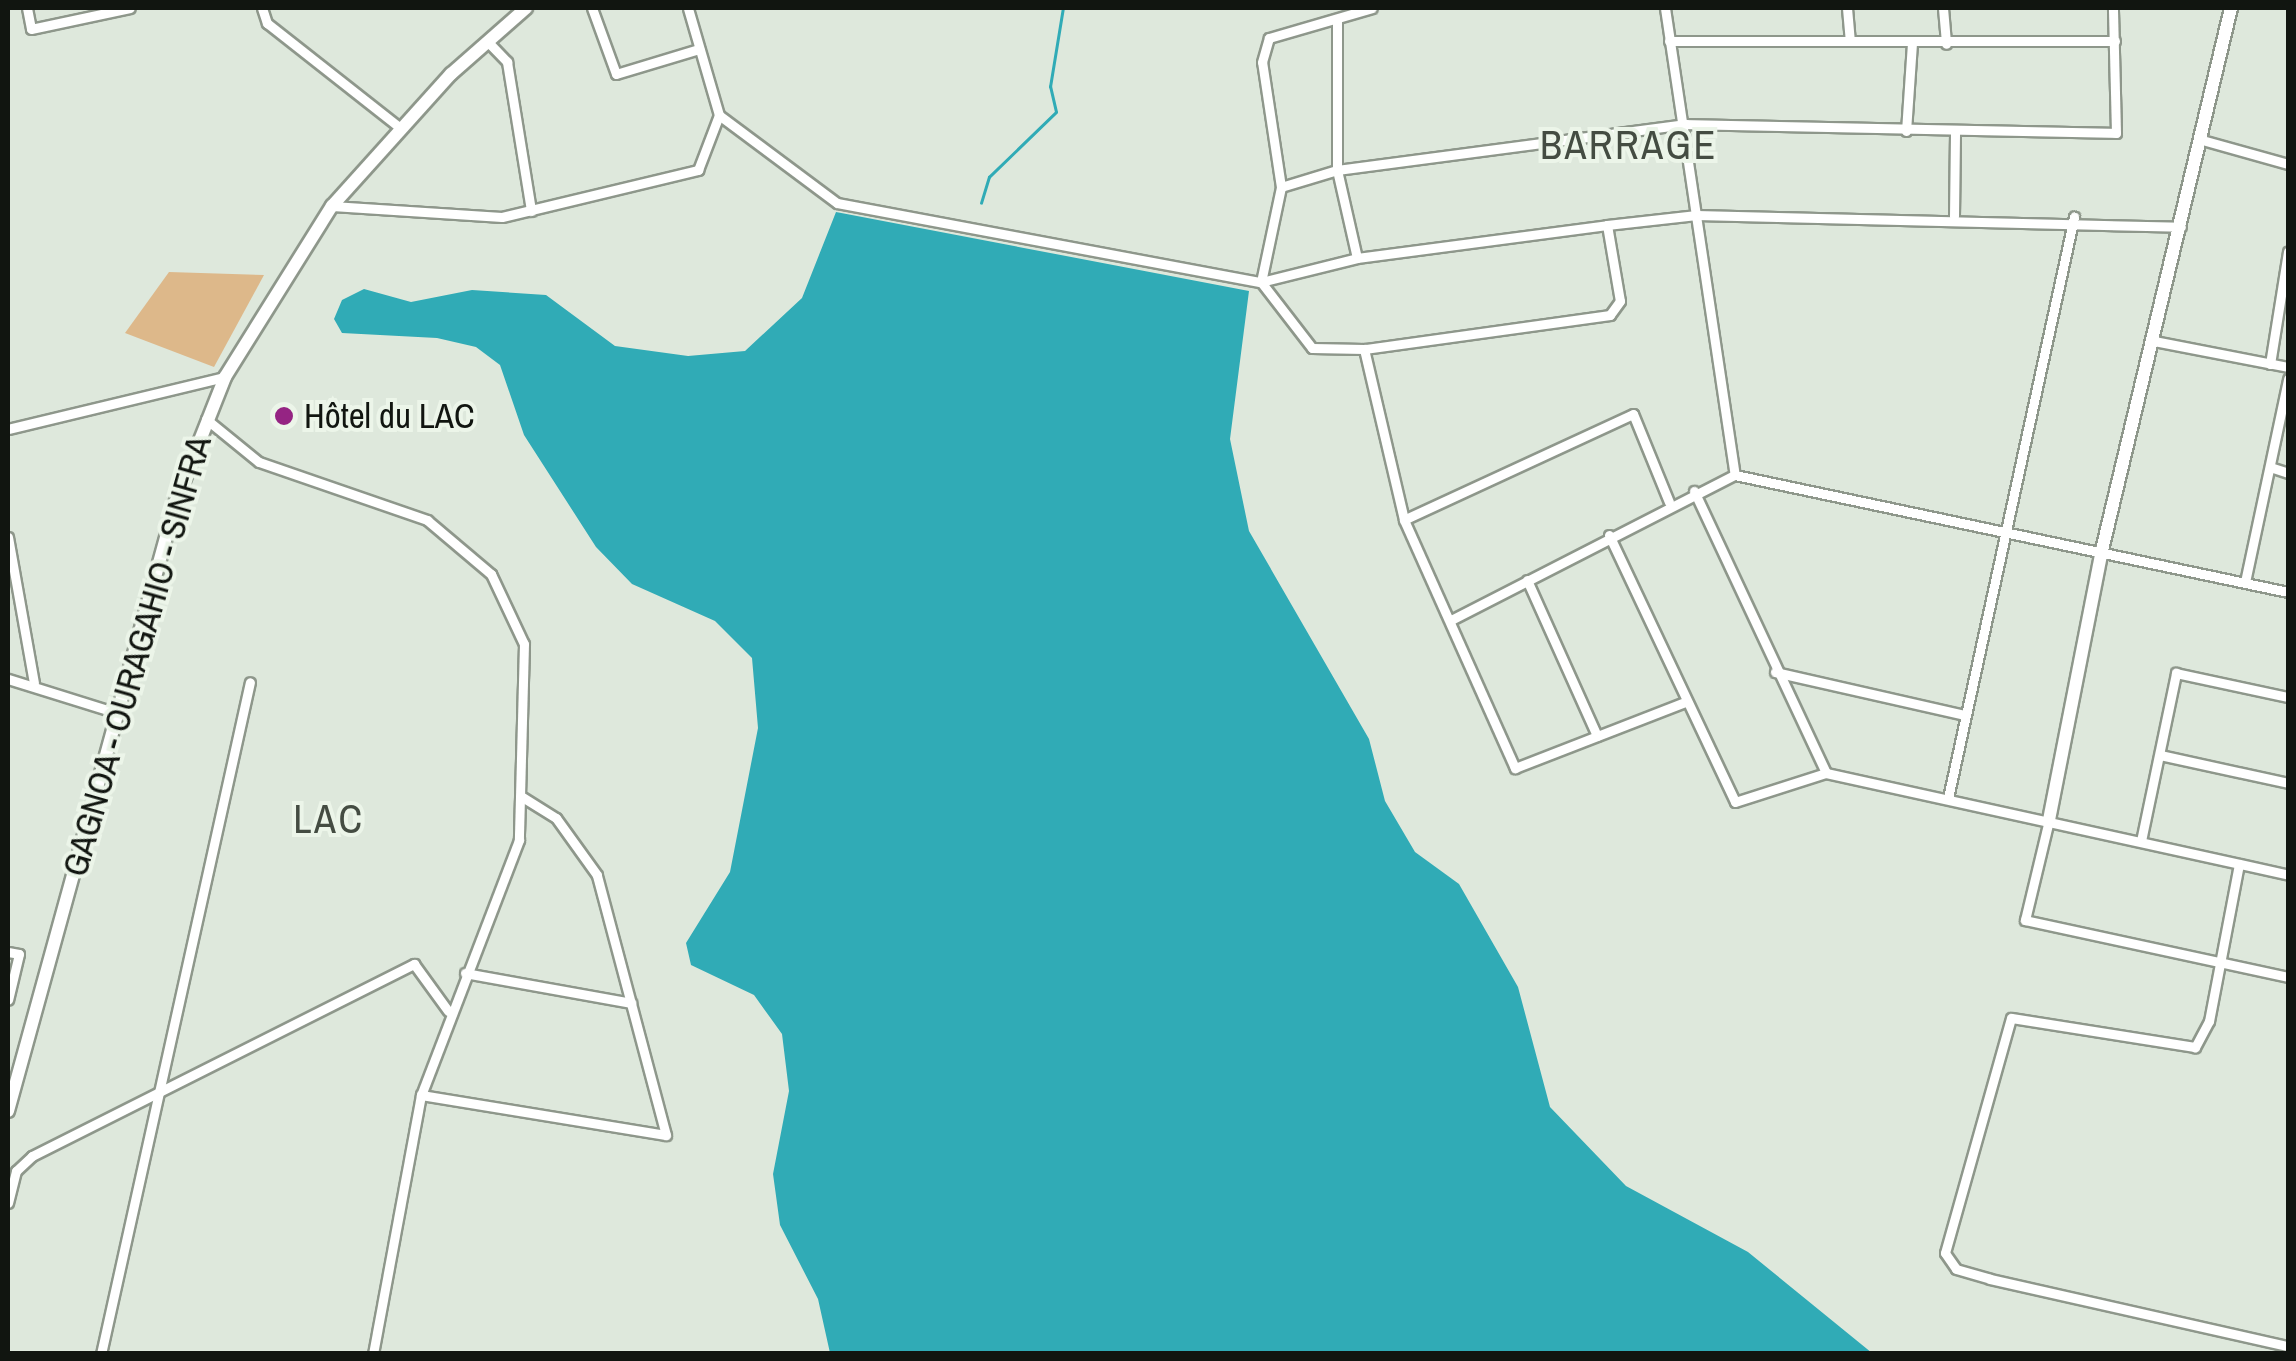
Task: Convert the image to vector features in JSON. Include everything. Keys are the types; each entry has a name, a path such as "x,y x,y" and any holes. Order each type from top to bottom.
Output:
{"main road":[{"name":"GAGNOA - OURAGAHIO - SINFRA","path":"8,1110 117,713 206,419 224,377 332,206 399,128 526,8"},
{"path":"2048,820 2102,550 2231,8"}],"street":[{"path":"26,8 31,29 130,8"},
{"path":"262,8 266,23 399,128"},
{"path":"592,8 616,74 699,49"},
{"path":"688,8 720,114 836,203 1261,282 1357,258 1696,215 2074,217 2181,227"},
{"path":"1372,8 1269,38 1262,62 1281,187 1261,282 1302,344 1364,350 1616,312 1607,225"},
{"path":"1665,8 1686,124 1735,476"},
{"path":"1847,8 1850,41"},
{"path":"1943,8 1946,44"},
{"path":"1281,187 1336,170 1686,124 1954,134 2116,133 2113,8"},
{"path":"1337,21 1336,170 1357,258"},
{"path":"1669,40 1946,44 2115,41"},
{"path":"488,42 507,62 531,210"},
{"path":"1906,131 1912,43"},
{"path":"332,206 502,217 698,170 720,114"},
{"path":"1954,134 1954,216"},
{"path":"2202,140 2288,164"},
{"path":"1948,798 2074,217"},
{"path":"2270,364 2288,251"},
{"path":"2154,342 2288,367"},
{"path":"1364,350 1404,520 1453,619 1515,768 1686,702"},
{"path":"8,429 224,377"},
{"path":"2245,582 2288,379"},
{"path":"1404,520 1633,414 1669,502"},
{"path":"206,419 259,462 427,520 491,574 524,644 519,840 448,1011 421,1095 374,1354"},
{"path":"2270,468 2288,473"},
{"path":"1453,619 1669,502 1735,476 2007,528 2288,592"},
{"path":"1694,492 1775,672 1826,773"},
{"path":"1608,535 1735,802 1826,773 2288,875"},
{"path":"8,537 34,683"},
{"path":"1526,580 1597,736"},
{"path":"1775,672 1964,715"},
{"path":"2141,842 2176,673 2288,697"},
{"path":"8,679 34,683 117,713"},
{"path":"102,1354 250,682"},
{"path":"2160,755 2288,782"},
{"path":"421,1095 666,1135 597,874 556,818 523,797"},
{"path":"2048,820 2025,920 2288,978"},
{"path":"2240,864 2222,963 2195,1048 2011,1018 1946,1260 1990,1280 2288,1346"},
{"path":"8,952 19,954 8,1000"},
{"path":"8,1202 22,1164 160,1084 414,964 448,1011"},
{"path":"465,973 631,1003"}],"shaded area":[{"path":"169,272 264,275 214,367 125,333"}],"water":[{"path":"836,212 1249,291 1230,439 1249,531 1369,739 1385,801 1415,852 1459,884 1518,987 1550,1107 1626,1186 1748,1252 1872,1353 830,1353 818,1299 780,1225 773,1174 789,1091 782,1034 754,995 691,965 686,943 730,872 758,728 752,658 715,621 632,584 596,547 524,435 500,365 476,347 437,338 342,333 334,319 342,300 364,289 411,302 472,290 546,295 615,346 688,356 745,351 802,298"}],"waterway":[{"path":"981,203 989,177 1056,112 1050,87 1063,8"}],"place":[{"name":"Hôtel du LAC","path":"284,416"}],"district":[{"name":"BARRAGE","path":"1629,145"},
{"name":"LAC","path":"329,819"}]}
